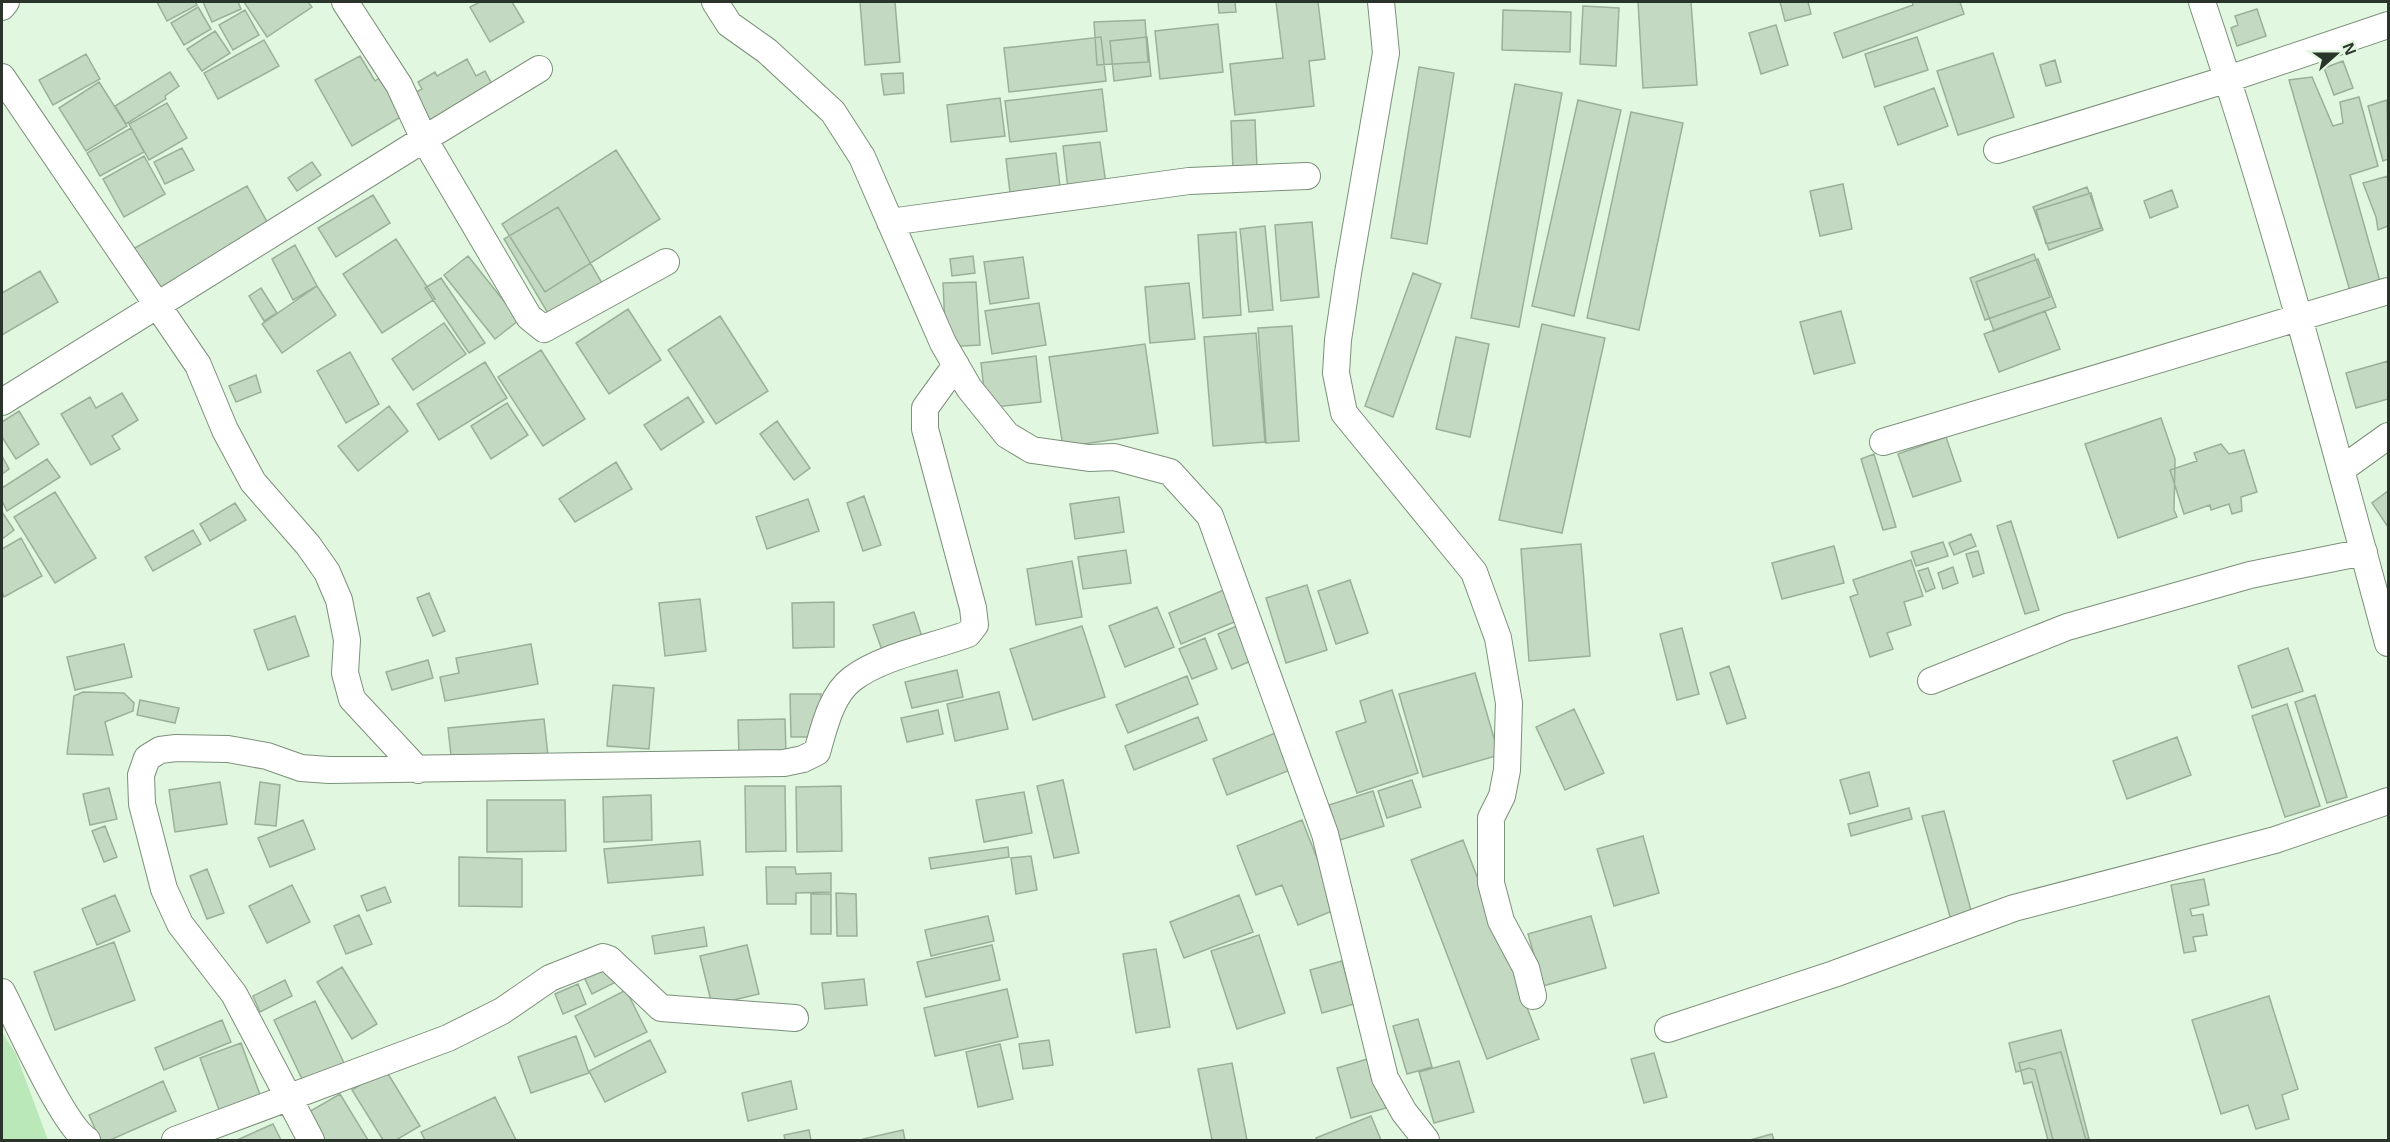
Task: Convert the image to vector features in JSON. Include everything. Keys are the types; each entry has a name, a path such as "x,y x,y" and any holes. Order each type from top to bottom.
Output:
{"street":[{"path":"2,7 6,2"},
{"path":"345,2 399,85 424,139 529,317 544,329 666,262"},
{"path":"715,2 729,24 767,51 833,112 862,157 943,343 969,388 1006,435 1032,450 1089,458 1114,457 1170,472 1210,516 1325,834 1385,1078 1404,1112 1426,1140"},
{"path":"1381,2 1386,52 1343,307 1336,373 1344,413 1474,572 1498,638 1509,703 1507,770 1502,796 1491,818 1491,883 1501,921 1526,968 1533,996"},
{"path":"2202,2 2228,79 2342,469 2388,643"},
{"path":"1997,150 2228,79 2388,25"},
{"path":"2,402 539,69"},
{"path":"2,77 198,365 225,430 253,482 308,545 327,572 339,600 347,640 345,673 352,699 418,770"},
{"path":"890,222 1189,181 1307,176"},
{"path":"1883,442 2388,291"},
{"path":"311,1140 234,994 180,924 164,889 142,804 141,775 147,758 160,750 176,748 228,749 267,756 301,768 418,770 784,763 803,759 817,752 834,703 852,679 890,660 968,634 975,625 973,608 925,429 925,408 956,365"},
{"path":"2342,469 2388,436"},
{"path":"1931,681 2087,621 2250,575 2364,552"},
{"path":"1668,1029 1834,974 2014,908 2275,840 2387,804"},
{"path":"176,1140 448,1038 502,1011 550,978 603,957 609,959 661,1008 795,1018"},
{"path":"2,992 60,1106 80,1136 87,1140"}],"green space":[{"path":"2,1032 16,1054 48,1140 2,1140"}],"building":[{"path":"157,2 195,2 197,5 167,21"},
{"path":"203,2 238,2 241,9 212,22"},
{"path":"244,2 308,2 312,7 267,37"},
{"path":"480,2 512,2 524,22 490,42 470,7"},
{"path":"860,2 895,2 900,62 865,65"},
{"path":"1218,2 1235,2 1236,12 1219,13"},
{"path":"1276,2 1318,2 1325,59 1309,61 1314,106 1235,115 1230,64 1283,58"},
{"path":"1638,2 1691,2 1697,85 1643,88"},
{"path":"1780,2 1808,2 1811,14 1785,21"},
{"path":"1912,2 1960,2 1964,14 1843,58 1834,33 1913,5"},
{"path":"1583,6 1619,8 1616,66 1580,64"},
{"path":"198,7 211,29 184,45 171,23"},
{"path":"2257,9 2266,36 2237,46 2231,28 2238,25 2235,16"},
{"path":"245,10 259,35 233,50 219,25"},
{"path":"1503,10 1571,12 1570,52 1502,50"},
{"path":"1145,20 1148,62 1097,65 1094,22"},
{"path":"1218,24 1223,72 1160,79 1155,31"},
{"path":"1776,25 1788,65 1761,74 1749,33"},
{"path":"215,31 230,53 202,71 187,49"},
{"path":"1101,37 1106,81 1009,92 1004,48"},
{"path":"1147,37 1151,76 1114,81 1110,41"},
{"path":"1917,37 1928,70 1875,87 1865,54"},
{"path":"264,40 279,66 218,99 204,73"},
{"path":"1993,53 2014,117 1958,135 1937,71"},
{"path":"86,54 100,79 53,105 39,80"},
{"path":"360,56 375,81 381,77 404,115 352,146 315,80"},
{"path":"467,59 476,76 485,71 495,90 431,126 413,94 422,89 418,82 435,72 437,76"},
{"path":"2055,60 2061,82 2046,86 2040,65"},
{"path":"2343,61 2353,88 2334,95 2324,68"},
{"path":"1419,67 1454,73 1427,244 1391,238"},
{"path":"170,72 179,86 165,96 166,99 126,124 115,106"},
{"path":"903,73 904,93 884,95 881,74"},
{"path":"2312,77 2333,126 2343,123 2340,102 2359,97 2378,166 2350,175 2381,285 2352,298 2289,80"},
{"path":"99,82 127,126 86,151 59,108"},
{"path":"1515,84 1562,93 1519,327 1471,318"},
{"path":"1934,88 1948,126 1898,145 1884,107"},
{"path":"1102,89 1107,131 1010,142 1005,101"},
{"path":"1000,98 1005,136 951,142 947,105"},
{"path":"1578,100 1621,110 1574,316 1532,306"},
{"path":"2387,100 2388,159 2383,161 2368,106"},
{"path":"167,103 187,138 149,160 129,124"},
{"path":"1631,112 1683,123 1639,330 1587,318"},
{"path":"1255,120 1257,168 1233,169 1231,121"},
{"path":"131,128 144,152 100,176 87,153"},
{"path":"1100,142 1106,184 1068,189 1063,146"},
{"path":"182,148 194,170 165,184 154,162"},
{"path":"616,150 660,219 545,292 502,224"},
{"path":"1056,153 1061,195 1011,201 1006,159"},
{"path":"144,156 165,194 124,217 103,179"},
{"path":"312,162 321,175 297,191 288,178"},
{"path":"2388,176 2388,226 2378,230 2376,217 2363,183"},
{"path":"1843,184 1852,229 1820,236 1810,191"},
{"path":"247,186 270,227 154,291 131,250"},
{"path":"2087,187 2103,230 2049,250 2033,207"},
{"path":"2172,190 2178,207 2150,218 2144,201"},
{"path":"2091,193 2101,228 2046,244 2036,210"},
{"path":"373,195 390,223 336,257 318,228"},
{"path":"558,207 602,283 549,315 504,239"},
{"path":"1312,222 1319,297 1281,301 1275,225"},
{"path":"1265,226 1273,310 1249,312 1240,229"},
{"path":"1236,232 1241,315 1203,318 1198,235"},
{"path":"396,239 435,299 382,333 343,274"},
{"path":"295,245 317,286 293,300 272,259"},
{"path":"2034,254 2050,297 1985,320 1970,278"},
{"path":"468,256 519,320 495,339 444,275"},
{"path":"973,256 975,273 952,276 950,259"},
{"path":"1023,257 1029,298 990,304 984,262"},
{"path":"2038,259 2056,307 1994,331 1976,282"},
{"path":"40,271 58,302 2,335 2,293"},
{"path":"1413,273 1441,284 1393,417 1365,406"},
{"path":"441,278 485,343 469,353 425,288"},
{"path":"976,282 980,345 946,347 943,283"},
{"path":"1189,283 1195,339 1150,343 1145,287"},
{"path":"317,286 336,315 282,353 262,324"},
{"path":"261,288 277,313 264,321 249,296"},
{"path":"1039,303 1046,345 992,354 985,311"},
{"path":"628,309 661,360 609,394 576,343"},
{"path":"1841,311 1855,363 1814,374 1800,322"},
{"path":"2045,311 2060,349 1999,372 1984,334"},
{"path":"720,316 768,391 716,424 668,350"},
{"path":"444,323 466,354 413,390 392,359"},
{"path":"1542,324 1605,338 1562,533 1499,520"},
{"path":"1292,326 1299,441 1266,443 1258,328"},
{"path":"1256,333 1265,442 1213,446 1204,337"},
{"path":"1456,337 1489,344 1470,437 1436,429"},
{"path":"1145,344 1158,433 1063,447 1049,357"},
{"path":"541,350 585,419 543,446 498,377"},
{"path":"350,352 379,404 346,423 317,371"},
{"path":"1036,356 1041,402 986,408 981,363"},
{"path":"2388,361 2388,399 2356,408 2346,373"},
{"path":"485,362 507,398 439,440 417,404"},
{"path":"256,375 261,392 236,402 229,386"},
{"path":"122,393 138,420 112,436 120,449 91,465 61,414 90,397 96,408"},
{"path":"688,397 704,422 661,450 644,425"},
{"path":"507,403 528,435 491,459 471,426"},
{"path":"389,406 408,431 358,471 338,446"},
{"path":"19,411 39,444 16,459 2,437 2,422"},
{"path":"2161,418 2175,459 2174,510 2177,517 2118,538 2085,444"},
{"path":"777,421 810,468 794,480 760,434"},
{"path":"1946,437 1961,481 1913,497 1898,454"},
{"path":"2221,444 2229,454 2244,450 2257,492 2241,497 2242,511 2232,514 2229,504 2211,510 2210,505 2184,514 2170,470 2197,461 2194,453"},
{"path":"1874,454 1896,527 1883,530 1861,459"},
{"path":"2,456 9,469 2,474"},
{"path":"47,459 60,477 7,511 2,501 2,488"},
{"path":"616,462 632,489 575,522 559,499"},
{"path":"2388,491 2388,527 2372,503"},
{"path":"55,492 96,558 55,583 14,517"},
{"path":"864,496 881,545 863,551 847,503"},
{"path":"1119,497 1124,532 1075,539 1070,504"},
{"path":"808,499 819,531 767,549 756,517"},
{"path":"235,503 246,520 210,541 200,524"},
{"path":"2,512 14,530 2,539"},
{"path":"2011,521 2039,610 2025,614 1997,526"},
{"path":"193,530 201,544 153,571 145,557"},
{"path":"1971,534 1976,546 1954,555 1949,543"},
{"path":"21,538 42,576 4,597 2,549"},
{"path":"1943,542 1948,556 1916,566 1911,552"},
{"path":"1581,544 1590,656 1529,661 1521,549"},
{"path":"1834,546 1844,583 1782,599 1772,563"},
{"path":"1126,550 1131,583 1083,589 1078,557"},
{"path":"1978,551 1984,573 1973,577 1966,554"},
{"path":"1911,560 1923,596 1904,602 1911,625 1887,633 1893,649 1870,657 1850,597 1858,594 1853,580"},
{"path":"1072,561 1082,617 1036,625 1027,569"},
{"path":"1953,567 1958,583 1943,589 1938,573"},
{"path":"1928,568 1935,588 1926,592 1918,571"},
{"path":"1350,580 1368,633 1336,644 1318,591"},
{"path":"1307,585 1327,650 1286,663 1266,598"},
{"path":"1231,587 1244,618 1181,644 1169,613"},
{"path":"429,593 445,631 433,636 417,598"},
{"path":"700,599 706,651 665,656 659,603"},
{"path":"834,602 834,647 793,648 792,603"},
{"path":"1157,607 1174,647 1125,667 1109,626"},
{"path":"914,612 922,637 882,650 873,625"},
{"path":"295,616 309,656 268,670 254,630"},
{"path":"1244,623 1258,658 1232,669 1218,634"},
{"path":"1082,626 1105,697 1033,720 1010,649"},
{"path":"1682,628 1699,694 1677,700 1660,634"},
{"path":"1205,638 1217,669 1192,679 1179,649"},
{"path":"124,644 132,677 75,690 67,657"},
{"path":"531,644 538,684 445,701 440,677 459,673 456,658"},
{"path":"2288,648 2303,691 2252,708 2238,666"},
{"path":"428,660 433,678 392,690 386,672"},
{"path":"1729,666 1746,718 1727,724 1710,673"},
{"path":"957,670 963,697 912,708 905,682"},
{"path":"1475,673 1499,755 1423,777 1399,694"},
{"path":"1187,676 1198,704 1128,733 1116,705"},
{"path":"613,685 654,688 649,749 607,746"},
{"path":"1392,690 1418,773 1357,793 1336,732 1366,722 1360,701"},
{"path":"83,692 124,693 134,703 133,711 105,722 113,755 67,754 74,696"},
{"path":"999,692 1008,729 955,741 947,704"},
{"path":"790,694 821,694 821,737 791,737"},
{"path":"2315,695 2347,797 2327,803 2295,702"},
{"path":"140,700 179,708 175,723 137,715"},
{"path":"2287,704 2320,806 2285,817 2252,716"},
{"path":"1574,709 1604,773 1565,790 1536,727"},
{"path":"938,710 943,734 907,742 901,718"},
{"path":"1198,717 1207,740 1134,770 1125,746"},
{"path":"544,719 548,756 452,765 448,728"},
{"path":"785,719 786,755 739,756 738,720"},
{"path":"1275,733 1290,770 1227,795 1213,759"},
{"path":"2177,737 2191,775 2127,799 2113,761"},
{"path":"1869,772 1878,806 1850,814 1840,780"},
{"path":"1063,780 1079,853 1054,858 1037,786"},
{"path":"1412,780 1421,807 1387,818 1378,791"},
{"path":"220,782 227,824 175,832 169,790"},
{"path":"260,782 280,785 276,826 255,824"},
{"path":"745,786 785,786 786,851 746,852"},
{"path":"841,786 842,851 797,852 796,787"},
{"path":"109,788 117,819 90,825 83,794"},
{"path":"1373,791 1384,826 1340,840 1329,805"},
{"path":"1024,792 1032,833 984,842 976,800"},
{"path":"651,795 652,840 604,842 603,797"},
{"path":"487,800 565,800 566,851 487,852"},
{"path":"1909,808 1912,819 1851,836 1848,824"},
{"path":"1944,811 1972,914 1951,920 1922,816"},
{"path":"303,820 315,849 270,867 258,838"},
{"path":"1302,820 1337,909 1298,925 1282,885 1256,895 1237,846"},
{"path":"105,826 117,857 104,862 92,831"},
{"path":"1643,836 1659,893 1614,906 1597,849"},
{"path":"1463,840 1539,1039 1487,1059 1411,860"},
{"path":"700,841 703,875 608,883 604,849"},
{"path":"1008,847 1009,857 931,869 929,858"},
{"path":"1031,856 1037,890 1016,894 1011,858"},
{"path":"459,857 522,859 522,907 459,906"},
{"path":"766,867 795,867 796,874 831,873 831,892 796,893 796,904 767,904"},
{"path":"207,869 224,913 207,919 190,876"},
{"path":"2204,879 2209,905 2190,909 2192,916 2203,914 2207,935 2193,937 2196,951 2184,953 2171,885"},
{"path":"292,885 310,922 267,943 249,906"},
{"path":"385,887 391,902 367,911 361,896"},
{"path":"836,893 856,894 857,936 837,936"},
{"path":"811,894 831,894 831,934 811,934"},
{"path":"115,895 130,931 97,945 82,909"},
{"path":"1239,895 1253,932 1184,958 1170,922"},
{"path":"359,915 372,944 346,954 334,926"},
{"path":"988,916 994,941 931,956 925,930"},
{"path":"1591,916 1606,968 1543,986 1528,934"},
{"path":"704,927 707,946 655,954 652,936"},
{"path":"1259,935 1285,1013 1237,1029 1211,951"},
{"path":"114,942 135,1000 55,1030 34,972"},
{"path":"747,945 759,994 712,1005 700,956"},
{"path":"992,945 1000,980 926,997 917,962"},
{"path":"1156,949 1170,1027 1136,1033 1123,954"},
{"path":"1342,961 1354,1004 1322,1013 1310,970"},
{"path":"610,964 618,981 592,994 584,977"},
{"path":"342,967 377,1024 352,1039 317,982"},
{"path":"864,979 867,1005 825,1009 822,983"},
{"path":"285,980 292,996 260,1012 253,996"},
{"path":"578,984 586,1004 563,1014 555,994"},
{"path":"1007,989 1018,1037 935,1056 924,1008"},
{"path":"626,990 647,1032 595,1057 575,1016"},
{"path":"2269,996 2298,1089 2282,1095 2289,1119 2256,1129 2248,1105 2221,1114 2192,1020"},
{"path":"315,1001 344,1063 303,1081 274,1020"},
{"path":"1418,1019 1432,1067 1407,1074 1393,1026"},
{"path":"222,1020 231,1042 164,1070 155,1048"},
{"path":"2061,1030 2089,1139 2053,1140 2035,1070 2029,1068 2016,1072 2009,1043"},
{"path":"576,1036 589,1073 531,1093 518,1057"},
{"path":"650,1040 666,1072 605,1102 589,1071"},
{"path":"1049,1040 1053,1065 1023,1069 1019,1044"},
{"path":"241,1043 262,1100 221,1115 200,1058"},
{"path":"1000,1044 1013,1099 978,1107 966,1052"},
{"path":"2061,1052 2086,1140 2048,1140 2032,1082 2024,1084 2019,1063"},
{"path":"1654,1053 1667,1097 1644,1103 1631,1059"},
{"path":"1371,1058 1386,1108 1351,1118 1337,1068"},
{"path":"1459,1061 1474,1112 1434,1123 1419,1072"},
{"path":"1232,1063 1247,1140 1212,1140 1198,1069"},
{"path":"385,1069 420,1126 396,1140 383,1140 352,1090"},
{"path":"163,1081 176,1111 110,1140 100,1140 89,1115"},
{"path":"791,1081 797,1109 748,1121 742,1093"},
{"path":"340,1094 368,1140 324,1140 307,1113"},
{"path":"495,1097 516,1140 425,1140 421,1132"},
{"path":"1371,1116 1381,1140 1317,1140 1316,1138"},
{"path":"273,1124 281,1140 237,1140"},
{"path":"809,1130 811,1140 785,1140 784,1135"},
{"path":"903,1130 905,1140 863,1140 863,1139"},
{"path":"1772,1134 1774,1140 1750,1140"}]}
